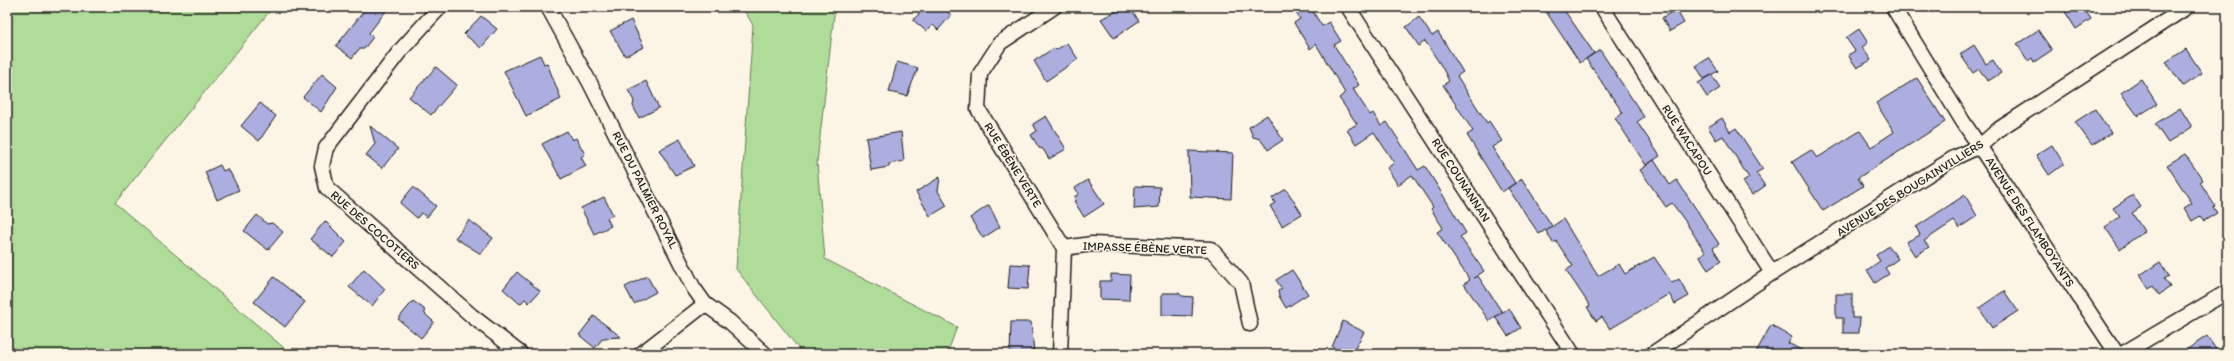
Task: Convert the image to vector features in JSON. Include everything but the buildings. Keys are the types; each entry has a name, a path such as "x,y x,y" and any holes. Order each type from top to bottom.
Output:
{"street":[{"name":"RUE DES COCOTIERS","path":"440,7 400,51 326,148 322,166 327,188 472,316 521,354"},
{"name":"RUE DU PALMIER ROYAL","path":"548,7 590,83 693,287 705,304 730,322 765,354"},
{"name":"RUE ÉBÈNE VERTE","path":"1054,7 1000,43 980,74 978,109 1064,248"},
{"name":"RUE COUNANNAN","path":"1348,7 1573,354"},
{"name":"RUE WACAPOU","path":"1602,7 1772,273"},
{"name":"AVENUE DES FLAMBOYANTS","path":"1893,7 1962,120 2117,354"},
{"name":"AVENUE DES BOUGAINVILLIERS","path":"1652,354 1772,273 1954,158 1980,146 1999,129 2187,7"},
{"name":"IMPASSE ÉBÈNE VERTE","path":"1064,248 1092,244 1211,249 1241,283 1250,324"},
{"path":"1060,354 1064,248"},
{"path":"2122,354 2227,292"},
{"path":"641,354 705,304"}],"green space":[{"path":"7,7 273,7 115,203 291,354 7,354"},
{"path":"742,7 835,7 817,162 825,259 957,327 947,354 803,354 736,269 753,25"}]}
